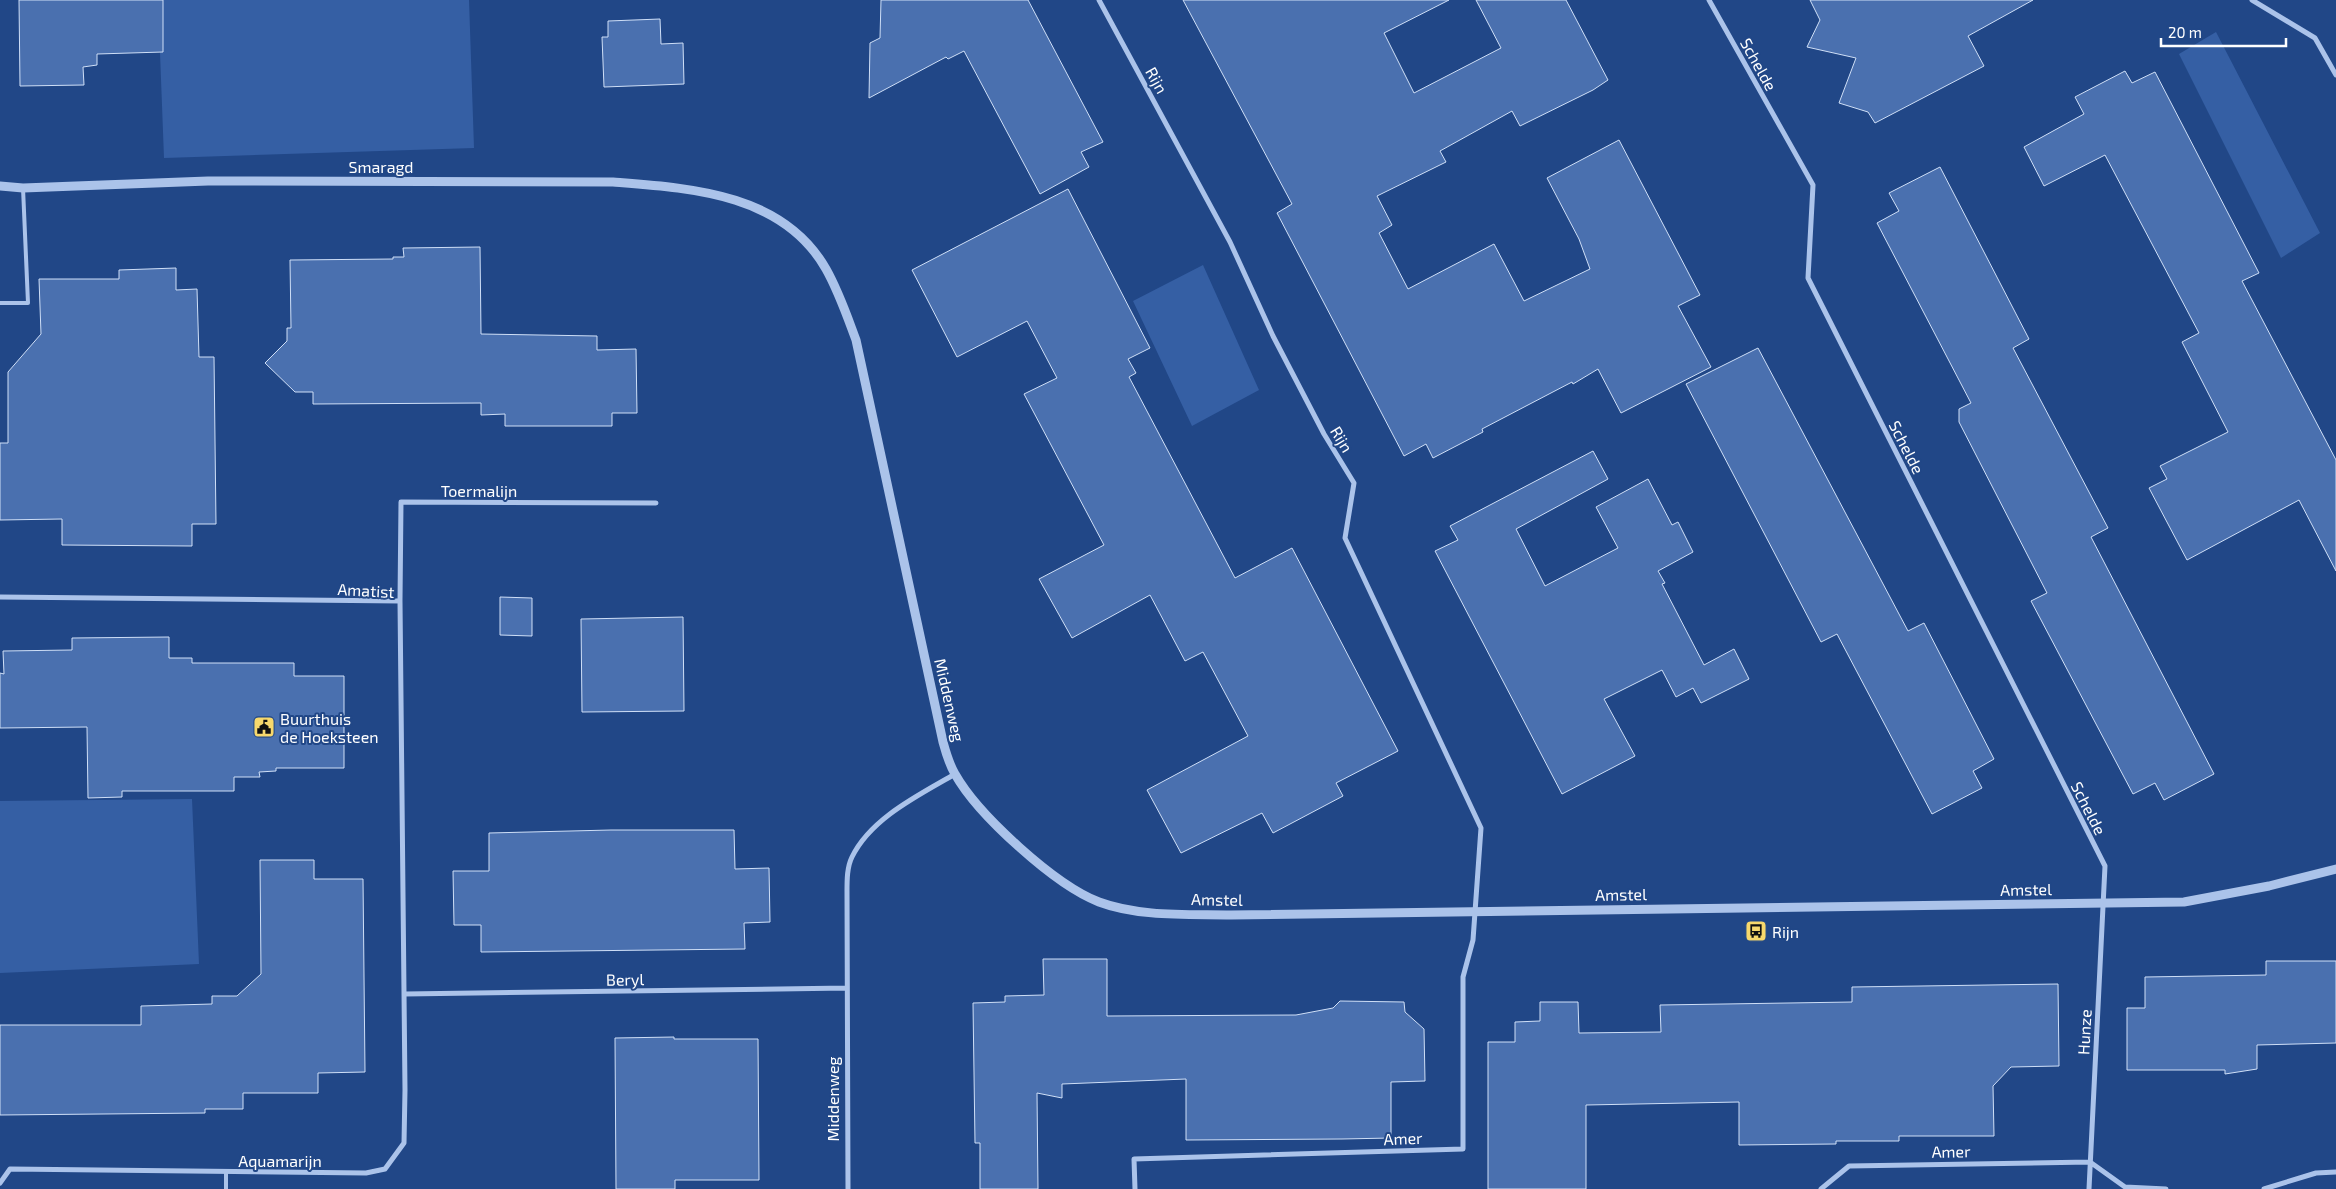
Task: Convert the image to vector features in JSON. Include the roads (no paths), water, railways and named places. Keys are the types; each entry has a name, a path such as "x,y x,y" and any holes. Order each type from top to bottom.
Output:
{"street":[{"name":"Rijn","path":"1099,0 1230,242 1273,336 1324,434 1354,483 1346,538 1481,828 1475,911"},
{"name":"Schelde","path":"1709,0 1813,185 1808,278 2105,866 2103,903"},
{"path":"2252,0 2315,38 2336,75"},
{"name":"Smaragd","path":"0,186 23,188 208,181 613,182 665,186 725,197 760,209"},
{"name":"Middenweg","path":"760,209 795,232 825,268 844,307 856,340 943,742 955,774 910,800 882,820 861,843 851,858 847,884 848,1189"},
{"name":"Toermalijn","path":"400,601 401,502 656,503"},
{"name":"Amatist","path":"0,598 400,601 405,994"},
{"name":"Amstel","path":"955,774 978,806 1047,870 1098,902 1118,907 1165,913 1231,915 2184,902 2269,886 2336,869"},
{"name":"Hunze","path":"2089,1189 2103,903"},
{"name":"Amer","path":"1135,1189 1134,1159 1463,1149 1463,977 1473,940 1475,911"},
{"name":"Beryl","path":"405,994 847,988"},
{"name":"Aquamarijn","path":"0,1183 10,1169 366,1173 385,1169 404,1142 405,994"},
{"name":"Amer","path":"1821,1189 1849,1166 2090,1162"},
{"path":"2090,1162 2125,1187 2166,1189"},
{"path":"2264,1189 2316,1173 2336,1172"}],"lane":[{"path":"0,303 28,303 23,188"},
{"path":"226,1172 226,1189"}],"place":[{"name":"Buurthuis de Hoeksteen","path":"264,727"},
{"name":"Rijn","path":"1756,931"}]}
